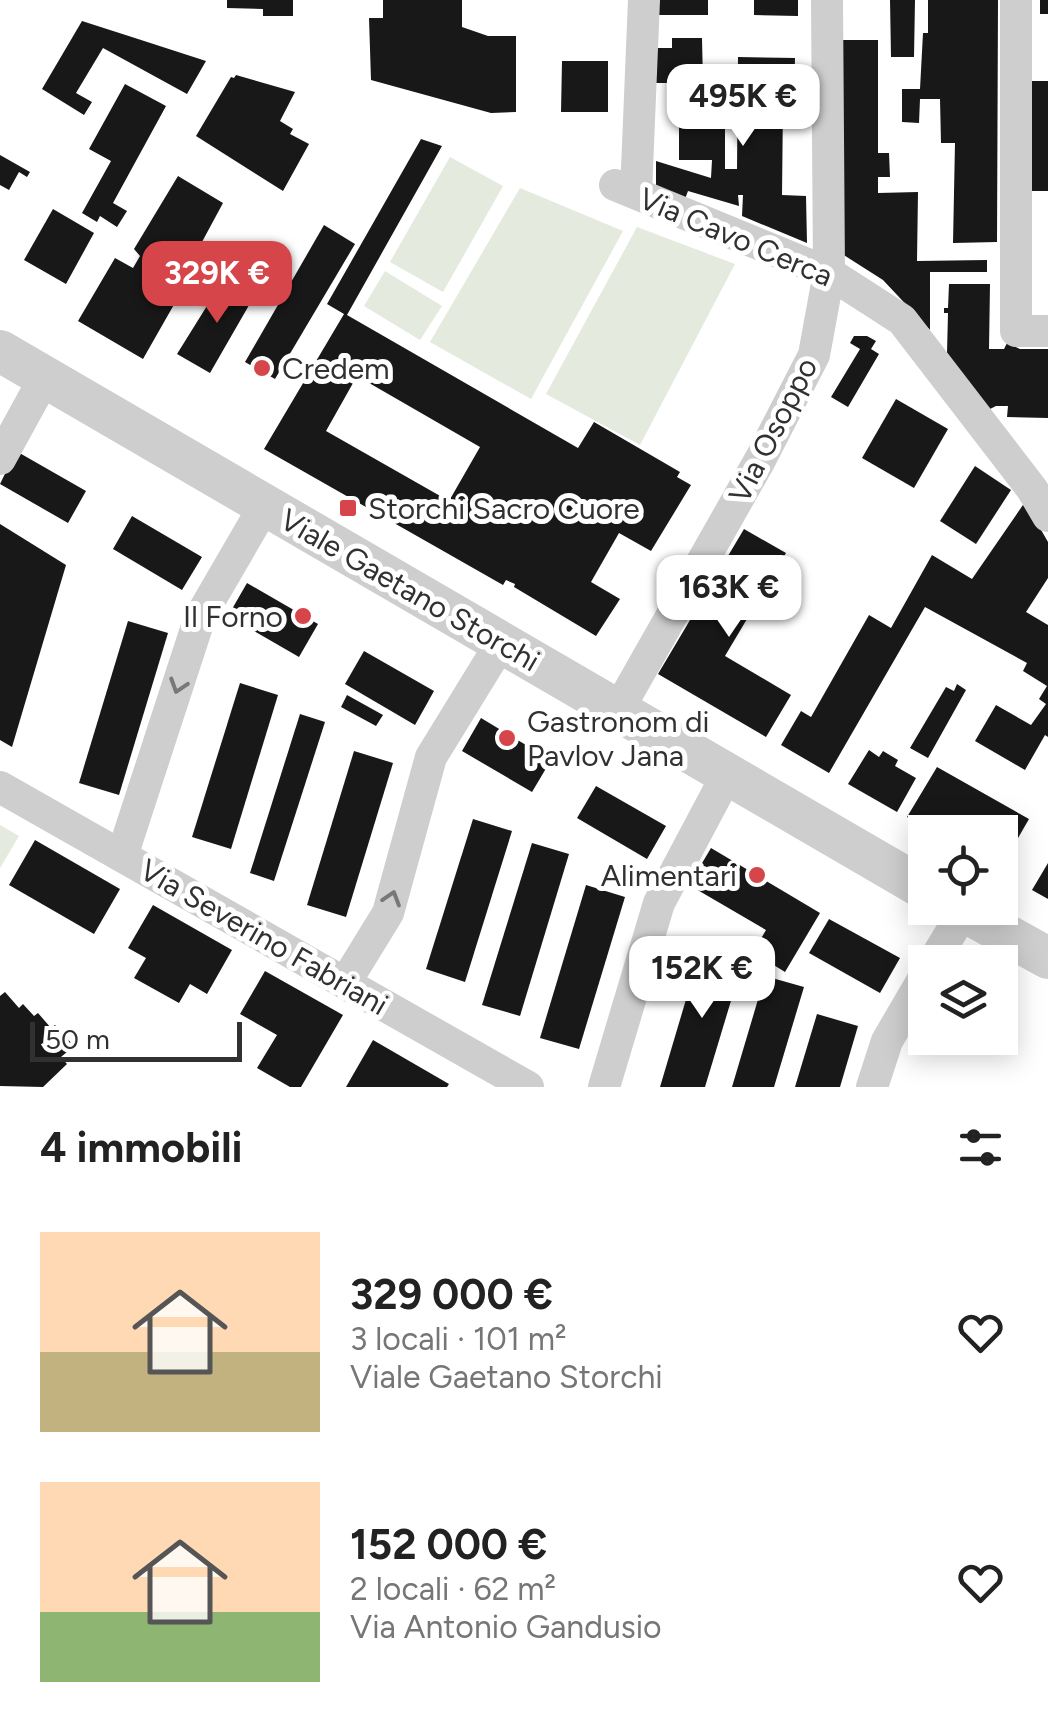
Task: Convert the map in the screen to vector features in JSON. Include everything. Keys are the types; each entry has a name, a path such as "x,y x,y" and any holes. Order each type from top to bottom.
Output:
{"street":[{"name":"Via Cavo Cerca","path":"644,0 626,189 829,273 902,320 1032,489 1048,516"},
{"name":"Via Osoppo","path":"617,712 760,460 814,355 829,273 827,0"},
{"path":"1016,0 1016,332 1048,331"},
{"name":"Viale Gaetano Storchi","path":"0,351 908,878"},
{"path":"0,459 45,378"},
{"path":"122,856 200,616 265,505"},
{"path":"345,983 388,912 431,757 501,643"},
{"path":"604,1087 659,902 728,774"},
{"name":"Via Severino Fabriani","path":"0,787 528,1087"},
{"path":"989,925 1048,958"},
{"path":"872,1087 887,1041 908,1005"}],"shaded area":[{"path":"450,157 503,186 443,292 390,262"},
{"path":"520,188 623,231 531,399 430,342"},
{"path":"637,227 735,264 640,445 546,394"},
{"path":"385,271 442,306 420,340 364,306"},
{"path":"0,825 19,836 0,868"}],"building":[{"path":"227,0 293,0 293,16 263,16 263,9 227,8"},
{"path":"383,0 462,0 462,27 488,36 516,36 516,112 491,113 371,80 369,18 383,18"},
{"path":"659,0 708,0 708,15 659,15"},
{"path":"754,0 798,0 798,16 754,15"},
{"path":"890,0 915,0 914,57 891,57"},
{"path":"928,0 998,0 997,242 953,243 955,143 941,143 940,99 920,99 919,123 902,122 902,89 920,89"},
{"path":"1040,0 1048,0 1048,14 1040,14"},
{"path":"82,21 206,61 187,94 103,48 76,93 92,102 84,115 42,89"},
{"path":"672,38 702,38 703,83 652,83 652,48 672,48"},
{"path":"840,40 878,40 878,153 889,153 890,177 878,177 878,193 918,192 917,261 987,260 987,272 930,272 930,330 883,280 839,252"},
{"path":"738,57 795,58 794,102 783,102 782,195 806,196 807,243 742,216 743,195 738,195 739,206 688,191 685,199 656,191 656,161 711,178 712,160 679,160 679,107 725,107 725,169 737,169"},
{"path":"562,61 608,61 608,112 561,112"},
{"path":"236,75 295,92 280,121 293,129 290,134 309,144 283,191 196,136 231,77"},
{"path":"1031,81 1048,81 1048,191 1032,191"},
{"path":"125,84 166,106 113,203 127,211 117,227 100,216 97,222 82,213 111,161 89,149"},
{"path":"421,139 442,146 347,315 578,448 594,422 680,472 677,477 691,485 651,551 619,533 591,582 620,599 596,636 514,587 515,584 506,580 503,585 264,449 344,314 327,304","holes":["357,376 480,447 449,501 326,431"]},
{"path":"0,155 30,172 27,177 19,172 9,190 0,185"},
{"path":"178,176 223,203 175,292 180,294 143,359 78,321 115,258 133,268 140,256 134,249"},
{"path":"53,209 94,233 66,284 24,260"},
{"path":"324,225 355,244 275,379 245,362"},
{"path":"242,277 260,286 210,373 177,354 215,293 229,301"},
{"path":"949,284 990,284 989,349 1004,349 1007,343 1020,349 1048,349 1048,418 1007,417 1008,406 988,410 947,353 948,313 944,313 944,308 948,308"},
{"path":"854,336 876,341 871,349 879,354 848,407 831,397 860,349 850,343"},
{"path":"896,399 948,429 914,488 862,458"},
{"path":"16,451 86,491 68,523 0,484"},
{"path":"975,466 1011,490 976,544 940,521"},
{"path":"1025,502 1048,542 1048,578 1026,612 1048,625 1048,737 1045,735 1025,770 975,741 996,705 1031,725 1046,704 1039,699 1047,686 1023,671 1027,663 925,607 829,773 781,745 801,711 811,717 869,615 891,628 932,555 972,579"},
{"path":"132,516 202,557 182,590 113,549"},
{"path":"0,524 66,565 12,747 0,740"},
{"path":"744,529 786,553 725,656 791,695 766,737 658,674"},
{"path":"247,583 318,624 299,657 228,616"},
{"path":"128,621 168,633 119,795 79,783"},
{"path":"364,651 434,691 415,725 345,684"},
{"path":"240,683 278,695 231,849 192,837"},
{"path":"957,684 966,690 928,758 910,748 946,687 954,691"},
{"path":"347,695 383,715 376,726 341,707"},
{"path":"300,714 325,722 274,881 250,873"},
{"path":"481,718 551,760 532,792 462,751"},
{"path":"869,750 879,757 883,751 898,760 895,766 916,778 897,812 848,784"},
{"path":"354,751 393,763 346,917 307,905"},
{"path":"937,767 1029,819 1018,838 1018,815 908,815"},
{"path":"596,786 666,826 647,859 577,818"},
{"path":"473,819 512,831 465,982 426,969"},
{"path":"35,840 120,889 94,934 9,885"},
{"path":"532,843 569,854 520,1016 482,1005"},
{"path":"711,848 820,913 785,972 753,952 766,930 689,885"},
{"path":"1048,863 1048,899 1032,890"},
{"path":"586,885 625,897 579,1049 540,1038"},
{"path":"153,905 232,950 207,994 190,984 179,1003 134,978 146,958 128,948"},
{"path":"829,919 900,958 880,993 809,953"},
{"path":"701,949 743,961 705,1087 660,1087"},
{"path":"265,971 343,1015 301,1087 290,1087 257,1068 277,1035 240,1014"},
{"path":"765,976 804,987 774,1087 732,1087"},
{"path":"5,992 19,1008 23,1004 51,1028 55,1025 74,1046 61,1057 67,1064 43,1087 0,1086 0,996"},
{"path":"817,1014 858,1026 840,1087 795,1087"},
{"path":"373,1040 449,1084 346,1087"}],"place":[{"name":"Credem","path":"262,368"},
{"name":"Storchi Sacro Cuore","path":"348,508"},
{"name":"Il Forno","path":"303,616"},
{"name":"Gastronom di Pavlov Jana","path":"507,738"},
{"name":"Alimentari","path":"757,875"}]}
